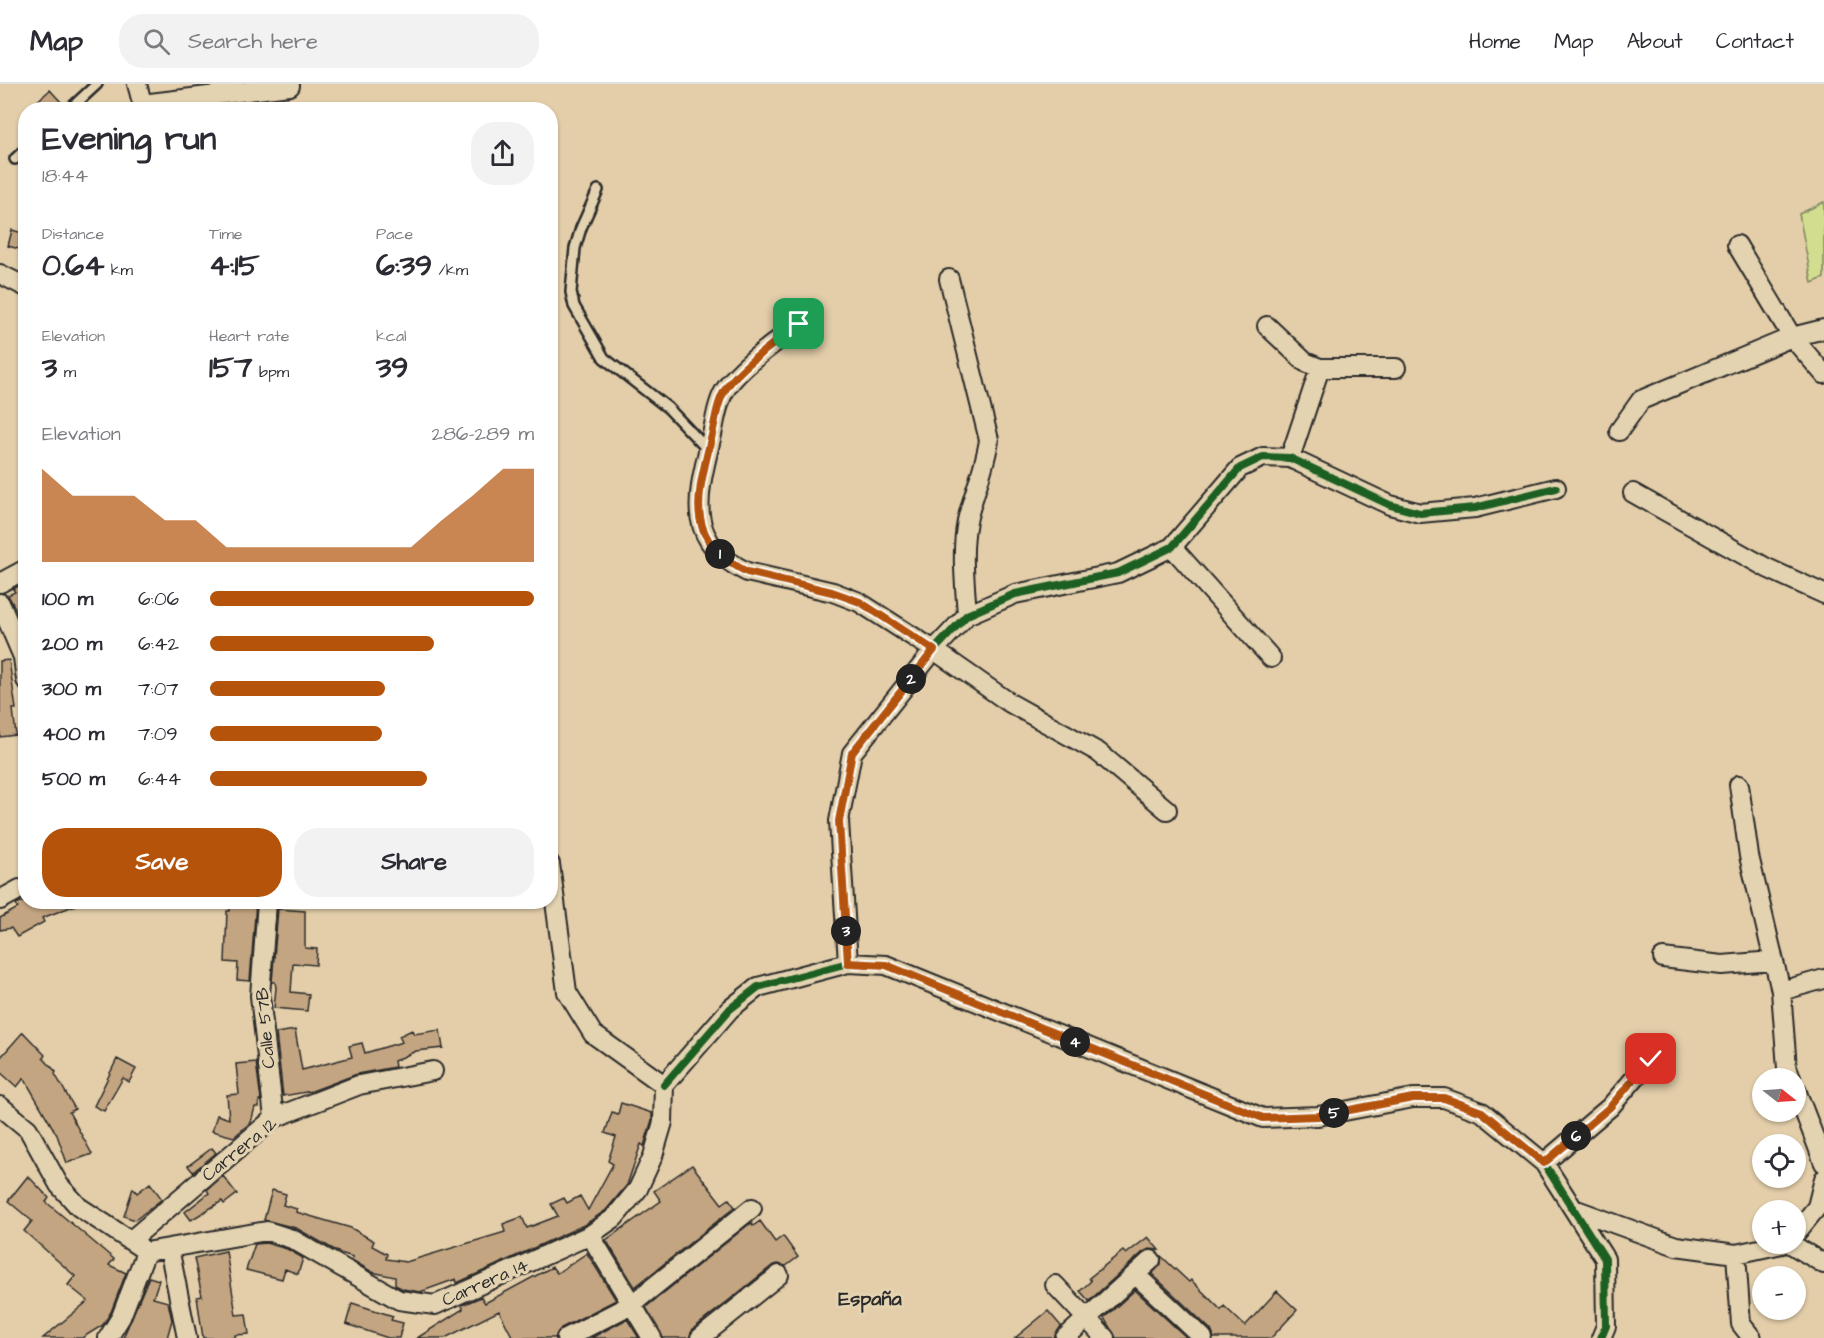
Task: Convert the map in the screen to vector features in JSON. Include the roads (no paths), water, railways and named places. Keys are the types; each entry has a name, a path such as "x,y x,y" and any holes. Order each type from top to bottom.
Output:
{"street":[{"path":"137,84 142,102"},
{"path":"178,102 290,86"},
{"path":"1737,245 1792,337 1824,374"},
{"path":"0,274 18,283"},
{"path":"949,279 990,440 968,520 964,546 967,615"},
{"path":"799,324 728,385 723,393 699,489 699,512 709,545 735,567 747,572 832,592 860,602 1010,703 1098,752 1167,810"},
{"path":"1267,326 1299,356 1320,368 1396,368"},
{"path":"1619,431 1641,400 1792,337 1824,329"},
{"path":"1290,458 1320,368"},
{"path":"848,963 839,821 852,753 934,650 967,615 1015,594 1118,573 1172,547 1240,468 1263,457 1290,458 1390,505 1420,513 1475,508 1556,488"},
{"path":"1633,493 1767,568 1824,594"},
{"path":"1172,547 1271,658"},
{"path":"0,583 18,574"},
{"path":"0,603 18,645"},
{"path":"1739,785 1749,856 1780,991 1787,1068"},
{"path":"0,900 18,890"},
{"name":"Calle 57B","path":"266,909 260,996 274,1118"},
{"path":"556,909 567,992 593,1034 664,1085 730,1008 758,987 848,963 886,965 1263,1118 1318,1116 1413,1098 1444,1098 1482,1112 1544,1163 1605,1259 1606,1326 1601,1338"},
{"path":"1663,958 1722,965 1773,961"},
{"path":"1780,991 1824,979"},
{"path":"1544,1163 1610,1107 1651,1059"},
{"name":"Carrera 12","path":"131,1240 274,1118 358,1085 434,1071"},
{"name":"Carrera 14","path":"146,1252 267,1231 292,1239 399,1300 435,1305 590,1235 614,1218 638,1189 653,1156 663,1122 664,1085"},
{"path":"0,1106 16,1116 28,1129 59,1185 79,1207 146,1252 121,1317 108,1338"},
{"path":"1806,1116 1824,1163"},
{"path":"1806,1221 1817,1207 1824,1179"},
{"path":"566,1338 632,1304 752,1208"},
{"path":"1574,1209 1676,1246 1736,1254 1752,1251"},
{"path":"590,1235 652,1338"},
{"path":"169,1248 187,1338"},
{"path":"1806,1253 1824,1264"},
{"path":"1736,1254 1741,1324 1752,1338"},
{"path":"1065,1338 1151,1260"},
{"path":"700,1338 779,1275"},
{"path":"1136,1275 1203,1338"},
{"path":"1055,1285 1105,1338"}],"lane":[{"path":"78,102 98,84"},
{"path":"15,159 18,156"},
{"path":"598,190 575,248 571,292 574,306 604,358 668,408 708,450"}],"district":[{"name":"España","path":"870,1298"}]}
